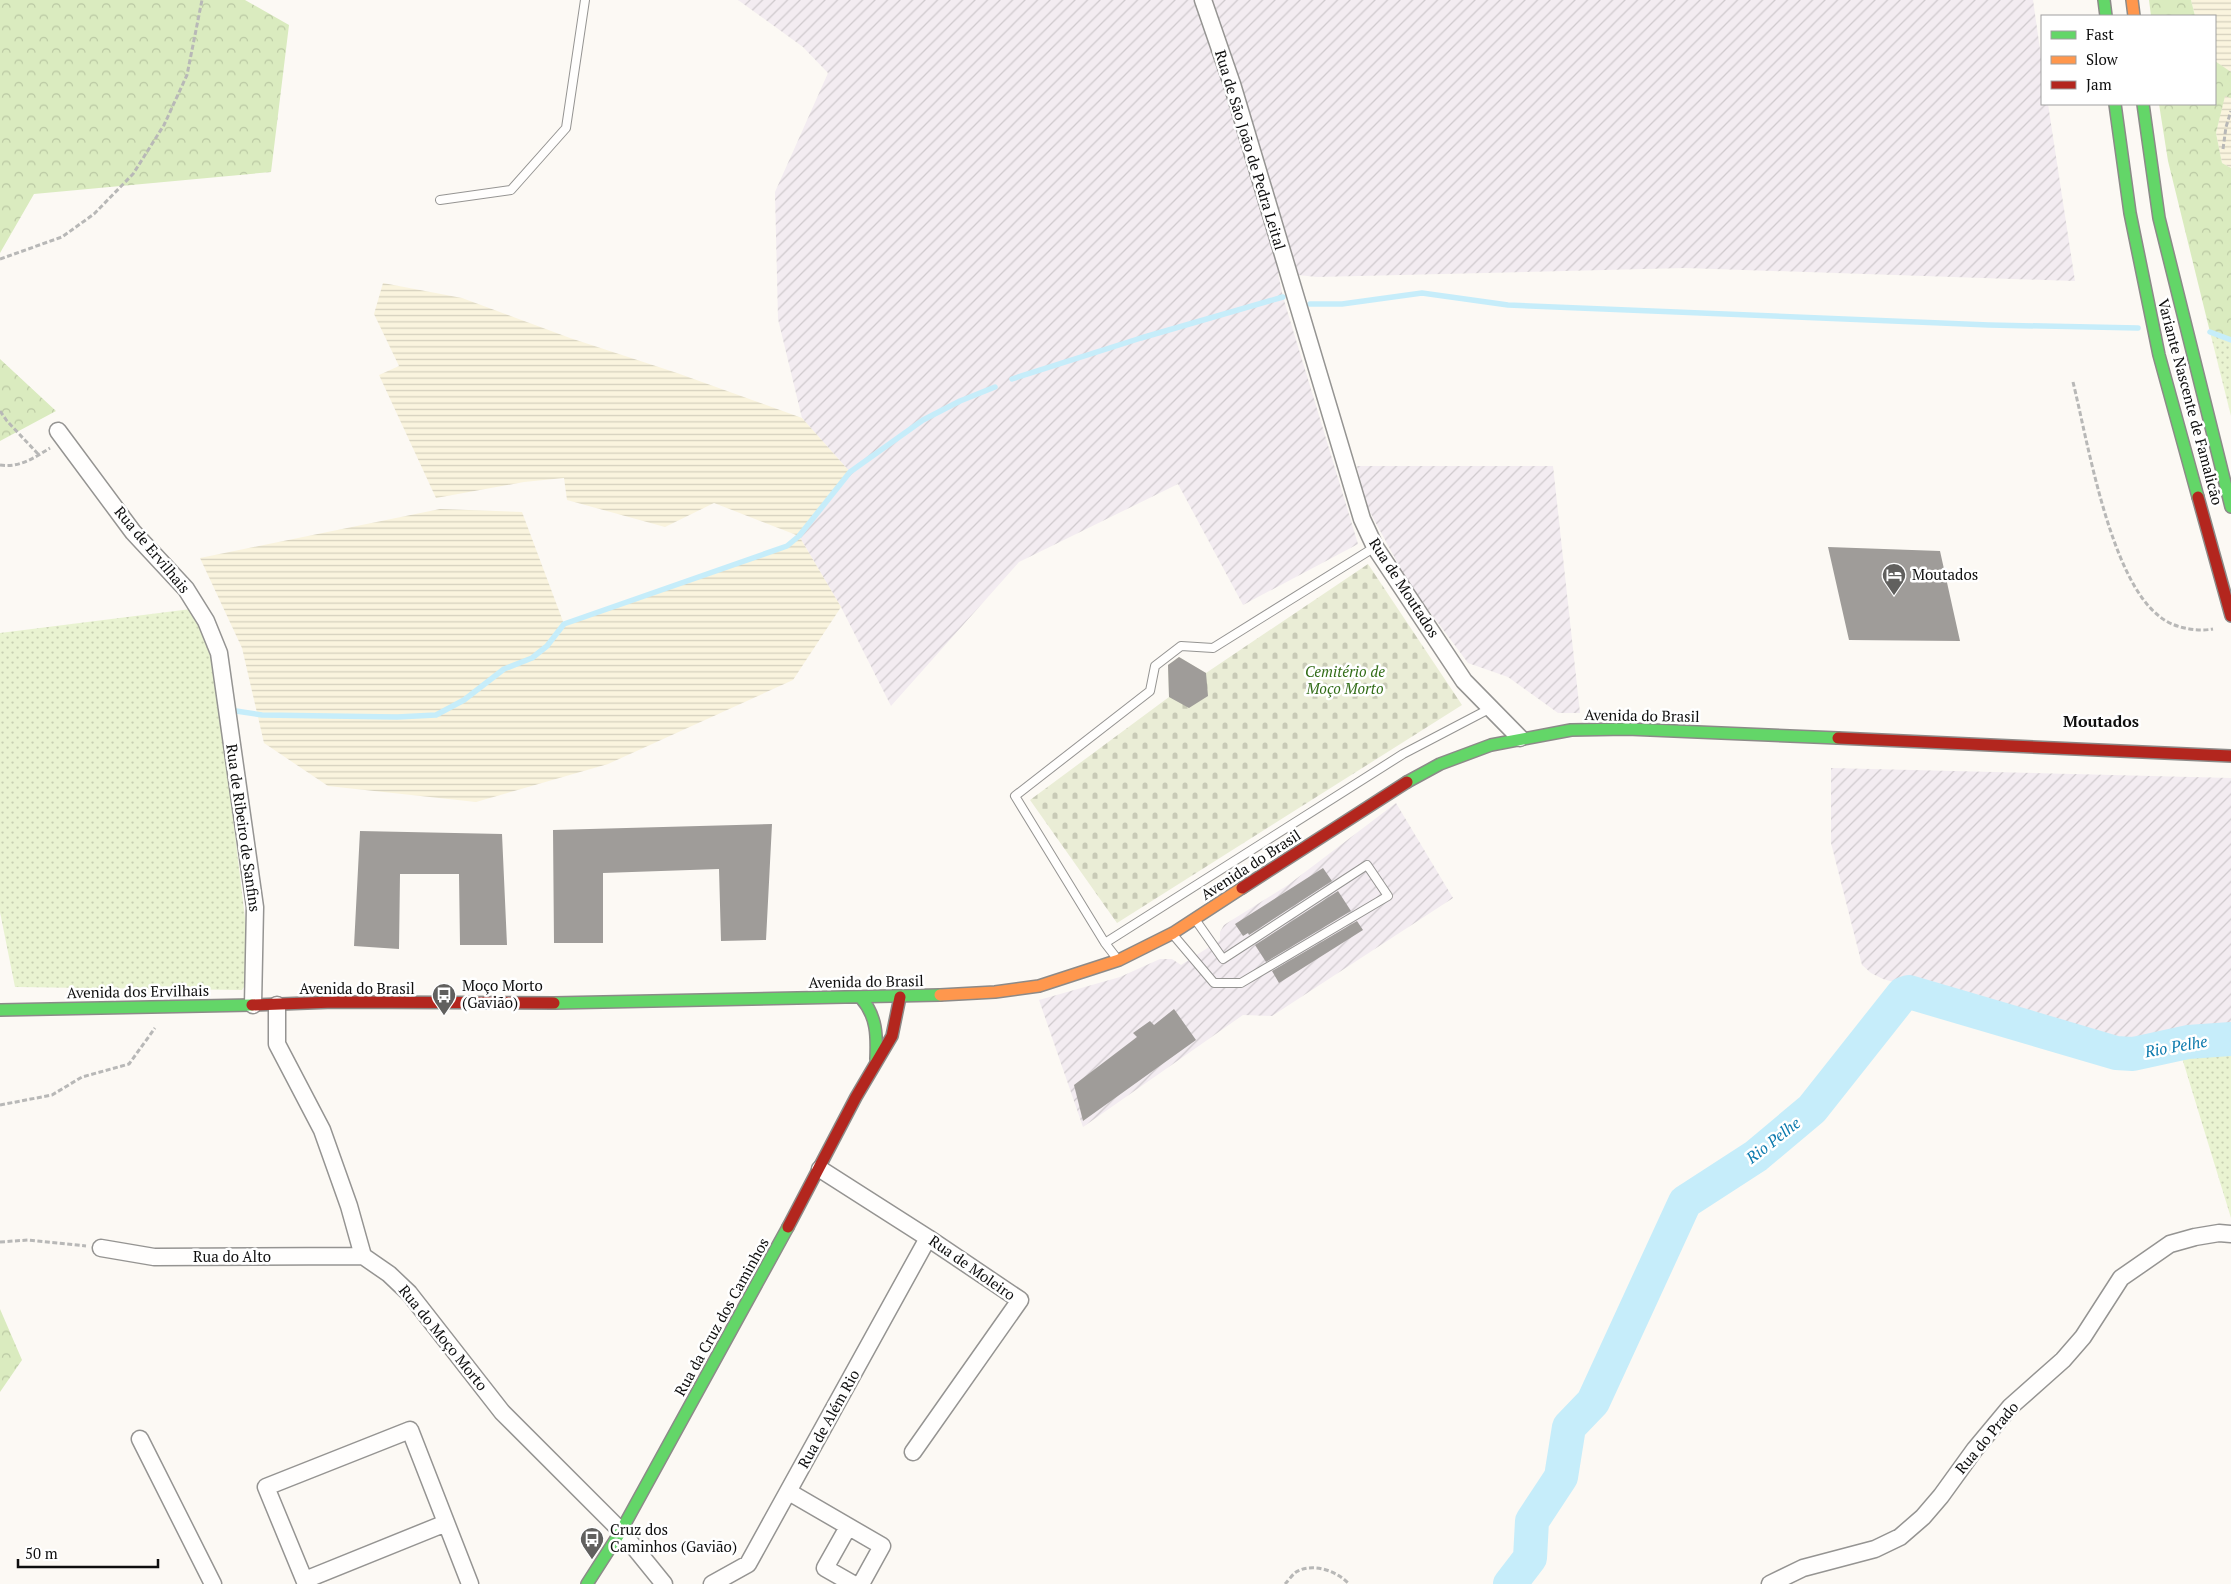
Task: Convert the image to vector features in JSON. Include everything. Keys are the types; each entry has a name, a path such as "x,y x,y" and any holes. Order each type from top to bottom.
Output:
{"main road":[{"path":"2104,0 2106,15"},
{"path":"2132,0 2134,15"},
{"name":"Variante Nascente de Famalicão","path":"2115,105 2130,213 2159,355 2231,616"},
{"name":"Variante Nascente de Famalicão","path":"2143,105 2159,218 2231,507"},
{"name":"Avenida do Brasil","path":"277,1005 334,1002 470,1004 861,998 996,992 1039,986 1119,960 1172,933 1195,920 1390,791 1440,764 1491,745 1520,738 1571,730 1627,729 2231,756"},
{"name":"Rua da Cruz dos Caminhos","path":"587,1584 621,1531 820,1169 876,1061 892,1036 900,997"},
{"name":"Rua da Cruz dos Caminhos","path":"861,998 875,1016 877,1032 876,1061"},
{"name":"Avenida dos Ervilhais","path":"0,1010 277,1005"}],"street":[{"name":"Rua de São João de Pedra Leital","path":"1204,0 1232,84 1295,300"},
{"name":"Rua de Moutados","path":"1295,300 1362,519 1375,547 1464,681 1520,738"},
{"name":"Rua de Ervilhais","path":"61,435 133,532 186,589 206,621 219,653 226,710"},
{"name":"Rua de Ribeiro de Sanfins","path":"226,710 255,907 254,1005"},
{"path":"277,1005 277,1044 322,1130 363,1256"},
{"name":"Rua de Moleiro","path":"820,1169 1020,1300 913,1452"},
{"name":"Rua do Prado","path":"1770,1584 1803,1568 1875,1549 1900,1537 1923,1517 1941,1496 1975,1449 2010,1407 2063,1360 2083,1337 2121,1278 2170,1244 2219,1233 2231,1234"},
{"name":"Rua de Além Rio","path":"712,1584 748,1564 928,1238"},
{"name":"Rua do Alto","path":"101,1248 154,1257 363,1256"},
{"name":"Rua do Moço Morto","path":"363,1256 389,1274 409,1293 502,1412 621,1531 664,1584"},
{"path":"446,1523 306,1582 266,1487 410,1430 470,1584"},
{"path":"140,1439 213,1584"},
{"path":"789,1492 882,1546 861,1584"},
{"path":"848,1527 825,1568 853,1584"}],"lane":[{"path":"440,200 511,190 566,128 585,0"},
{"path":"1119,960 1106,943 1015,796 1150,691 1155,666 1181,646 1213,648 1375,547"},
{"path":"1106,943 1403,754 1491,708"},
{"path":"1172,933 1214,983 1242,983 1388,896 1367,865 1224,959 1195,920"}],"path":[{"path":"0,259 62,237 94,214 133,174 164,125 187,75 202,0"},
{"path":"2223,149 2226,127 2231,111"},
{"path":"2073,382 2112,539 2140,595 2159,617 2187,629 2222,628"},
{"path":"0,411 39,455"},
{"path":"0,465 8,467 28,461 39,455 61,435"},
{"path":"0,1105 52,1095 82,1077 129,1064 173,1006"},
{"path":"0,1242 28,1240 101,1248"},
{"path":"1285,1584 1296,1572 1316,1567 1342,1576 1348,1584"}],"shaded area":[{"path":"738,0 2033,0 2041,56 2041,105 2048,105 2075,281 1685,268 1317,277 1278,273 1283,297 1358,544 1243,605 1178,484 1019,562 891,706 841,607 799,536 850,472 802,418 778,319 775,192 828,73 803,47"},
{"path":"2191,0 2231,0 2231,168 2222,163 2216,133 2230,72 2216,62 2216,15 2195,15"},
{"path":"383,283 462,298 570,338 677,373 802,418 850,472 799,536 714,503 665,527 567,500 564,478 524,482 436,498 379,375 399,366 374,314"},
{"path":"1357,466 1553,466 1580,713 1558,713 1508,677 1468,663 1409,584 1365,503"},
{"path":"440,509 522,512 564,624 787,546 799,536 841,607 793,680 608,764 476,802 328,786 264,743 242,648 200,558"},
{"name":"Moutados","path":"1831,768 2231,778 2231,1023 2186,1028 2116,1045 1883,979 1871,973 1862,965 1831,843"},
{"path":"1396,803 1453,898 1272,1016 1243,1015 1083,1127 1039,1000 1120,977 1160,959 1172,959 1181,965 1220,940 1220,932 1224,925 1288,885"}],"green space":[{"path":"0,0 245,0 289,25 271,172 34,194 0,253"},
{"path":"2149,0 2191,0 2195,15 2151,15"},
{"path":"2216,62 2231,72 2231,98 2225,96 2216,133 2222,163 2231,168 2231,340 2210,332 2168,161 2159,105 2216,105"},
{"path":"2210,332 2231,340 2231,416"},
{"path":"0,359 56,411 0,441"},
{"name":"Cemitério de Moço Morto","path":"1368,564 1462,705 1117,923 1030,800 1169,697 1168,665 1179,657 1206,673"},
{"path":"191,609 213,650 245,918 249,979 242,990 15,987 0,912 0,633"},
{"path":"2231,1029 2231,1218 2175,1035"},
{"path":"0,1309 22,1360 0,1392"}],"building":[{"name":"Moutados","path":"1828,547 1940,551 1960,641 1849,640"},
{"path":"1179,657 1206,673 1208,696 1189,708 1169,697 1168,665"},
{"path":"772,824 766,940 721,941 719,869 603,873 603,943 554,943 553,830"},
{"path":"360,831 502,834 507,945 460,945 459,874 400,874 399,949 354,946"},
{"path":"1323,868 1332,881 1249,935 1248,933 1243,936 1235,924"},
{"path":"1338,891 1351,911 1266,962 1255,945"},
{"path":"1357,921 1363,930 1279,983 1272,971"},
{"path":"1174,1009 1196,1040 1083,1121 1074,1085 1137,1037 1133,1033 1150,1021 1154,1025"}],"waterway":[{"path":"1310,304 1342,304 1422,293 1508,305 1989,325 2138,328"},
{"path":"1012,379 1141,338 1283,297"},
{"path":"2210,332 2231,340"},
{"path":"236,711 262,715 397,717 436,715 464,700 504,669 532,658 547,646 564,624 787,546 799,536 850,472 923,420 960,401 995,387"},
{"name":"Rio Pelhe","path":"1510,1584 1530,1558 1532,1521 1561,1477 1569,1427 1593,1402 1685,1202 1756,1156 1812,1109 1903,994 1909,992 2116,1053 2133,1054 2188,1042 2231,1039"}],"traffic: fast":[{"path":"2104,0 2106,15"},
{"path":"2115,105 2130,213 2159,355 2198,497"},
{"path":"2143,105 2159,218 2231,507"},
{"path":"1407,782 1440,764 1491,745 1571,730 1627,729 1838,738"},
{"path":"554,1003 940,995"},
{"path":"861,998 870,1012 875,1027 876,1059"},
{"path":"0,1010 252,1005"},
{"path":"587,1584 621,1531 788,1227"}],"traffic: slow":[{"path":"2132,0 2134,15"},
{"path":"940,995 995,992 1039,986 1119,960 1173,933 1242,888"}],"traffic: jam":[{"path":"2198,497 2231,616"},
{"path":"1838,738 2231,756"},
{"path":"1242,888 1407,782"},
{"path":"788,1227 856,1097 892,1036 900,997"},
{"path":"252,1005 334,1002 554,1003"}],"place":[{"name":"Moutados","path":"1894,596"},
{"name":"Moço Morto (Gavião)","path":"444,1016"},
{"name":"Cruz dos Caminhos (Gavião)","path":"592,1560"}],"district":[{"name":"Moutados","path":"2101,721"}]}
